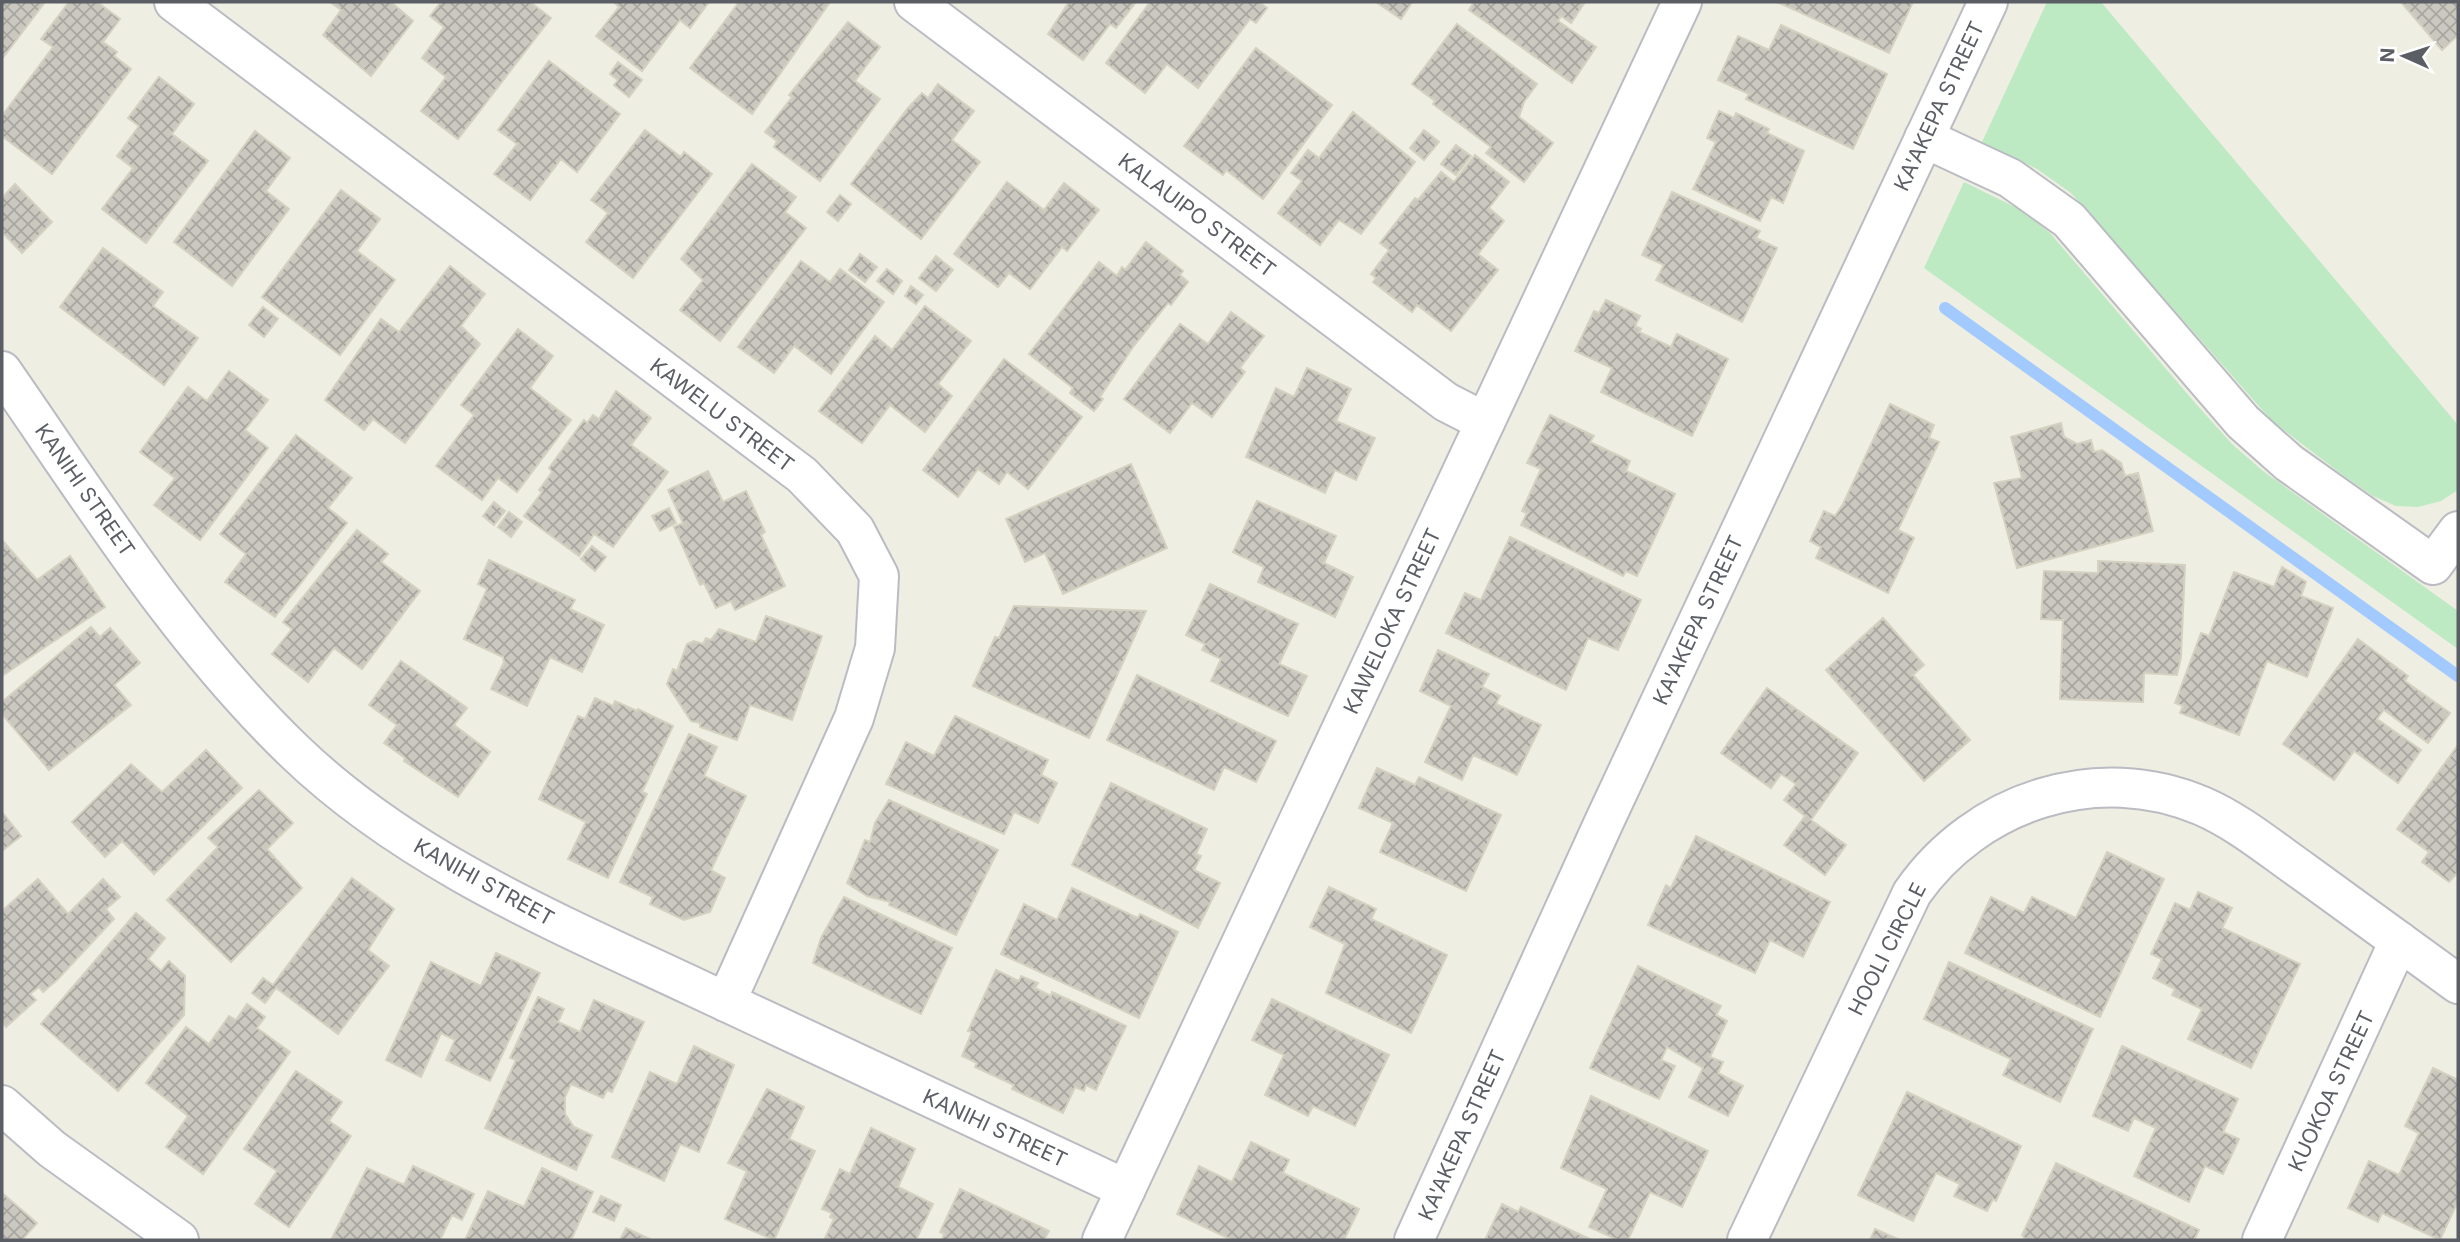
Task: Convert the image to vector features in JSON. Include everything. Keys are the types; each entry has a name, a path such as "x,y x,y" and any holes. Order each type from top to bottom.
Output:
{"street":[{"name":"KAWELU STREET","path":"174,2 802,475 855,530 879,576 875,648 854,718 726,1002"},
{"name":"KALAUIPO STREET","path":"914,2 1446,402 1485,422"},
{"name":"KAWELOKA STREET","path":"1102,1240 1682,2"},
{"name":"KA'AKEPA STREET","path":"1414,1240 1604,822 1988,2"},
{"path":"1924,138 2010,178 2068,220 2225,403 2289,463 2433,565 2458,531"},
{"name":"KANIHI STREET","path":"2,371 155,592 216,669 296,752 355,802 414,845 477,882 1126,1189"},
{"name":"HOOLI CIRCLE","path":"1747,1240 1912,893 1954,845 2008,810 2044,796 2088,788 2126,788 2183,799 2243,828 2458,984"},
{"name":"KUOKOA STREET","path":"2262,1240 2399,941"},
{"path":"2,1105 52,1149 179,1240"}],"green space":[{"path":"2047,2 2101,2 2458,425 2458,490 2441,501 2418,507 2396,506 2373,496 2344,476 2272,421 2071,193 2037,169 1982,142"},
{"path":"1964,182 2019,209 2050,233 2196,404 2232,444 2263,471 2458,611 2458,649 1924,268"}],"building":[{"path":"2,2 45,2 2,59"},
{"path":"69,2 97,2 120,19 103,42 117,52 114,56 131,69 52,174 2,136 2,116 53,47 41,39"},
{"path":"330,2 391,2 413,21 371,76 323,35 341,10"},
{"path":"441,2 530,2 551,18 458,139 421,111 446,77 422,58 444,27 430,16"},
{"path":"614,2 709,2 690,28 680,20 642,71 596,36 619,7"},
{"path":"739,2 830,2 752,114 690,68"},
{"path":"1069,2 1136,2 1116,28 1110,24 1083,60 1048,34"},
{"path":"1150,2 1259,2 1267,8 1256,23 1250,19 1198,88 1167,64 1145,93 1106,63"},
{"path":"1376,2 1412,2 1401,19"},
{"path":"1474,2 1585,2 1571,23 1561,16 1558,21 1596,47 1572,83 1469,10"},
{"path":"1777,2 1913,2 1889,53"},
{"path":"2401,2 2458,2 2458,35 2442,50"},
{"path":"848,22 880,47 855,81 880,99 820,181 774,147 777,141 765,132 792,97 789,95"},
{"path":"1457,24 1537,84 1524,102 1519,117 1553,143 1524,182 1486,153 1491,147 1433,104 1435,101 1412,84"},
{"path":"1781,25 1887,74 1853,149 1746,99 1749,94 1718,80 1738,36 1769,50"},
{"path":"1256,48 1332,105 1263,199 1226,170 1223,175 1184,146"},
{"path":"549,61 620,114 577,172 561,159 530,200 494,174 517,144 498,130"},
{"path":"618,62 642,80 629,97 614,85 618,80 610,74"},
{"path":"159,77 194,104 172,134 208,161 146,243 102,209 133,168 117,156 139,126 128,118"},
{"path":"938,84 974,111 952,140 980,162 921,239 851,184 908,108 922,93 928,98"},
{"path":"1719,111 1734,118 1736,113 1769,129 1767,133 1804,151 1783,203 1771,197 1760,221 1693,189 1716,142 1707,138"},
{"path":"1353,112 1415,162 1361,234 1339,220 1320,245 1278,213 1302,181 1291,173 1308,150 1319,158"},
{"path":"645,130 681,157 684,152 712,174 633,278 586,242 608,213 591,200"},
{"path":"1424,130 1439,142 1424,160 1410,148"},
{"path":"255,131 290,158 266,191 289,209 232,286 174,242"},
{"path":"1456,145 1471,156 1456,175 1441,164"},
{"path":"1475,155 1509,182 1489,208 1504,221 1478,254 1498,270 1451,331 1417,305 1412,312 1373,282 1376,278 1371,274 1389,250 1380,243 1415,198 1418,200 1441,172 1454,182"},
{"path":"752,164 796,197 785,212 806,228 720,341 680,310 703,280 681,259"},
{"path":"1007,182 1044,210 1064,183 1099,210 1067,251 1062,247 1030,289 1009,273 998,287 954,254"},
{"path":"15,184 52,222 22,253 2,232 2,198"},
{"path":"341,190 380,219 357,251 395,280 340,355 262,297"},
{"path":"1672,192 1760,231 1756,238 1777,248 1742,322 1656,280 1664,265 1642,255"},
{"path":"840,195 851,204 838,221 827,212"},
{"path":"1146,242 1183,271 1180,275 1188,282 1133,347 1100,397 1103,399 1094,411 1070,393 1073,388 1029,354 1099,262 1117,276 1122,267 1125,270"},
{"path":"103,248 163,292 153,306 198,338 164,385 60,307"},
{"path":"860,254 877,267 865,282 849,270"},
{"path":"936,256 953,270 936,291 919,278"},
{"path":"801,261 830,282 840,269 884,302 831,374 794,346 774,373 738,347"},
{"path":"450,266 485,294 461,326 480,344 405,443 373,419 364,430 325,400 381,319 399,332"},
{"path":"887,269 902,281 893,294 877,281"},
{"path":"911,286 923,295 916,304 905,296"},
{"path":"1606,300 1640,316 1635,326 1641,329 1639,332 1671,347 1677,334 1728,359 1692,436 1601,392 1612,368 1575,351 1594,311 1599,313"},
{"path":"925,306 971,341 938,384 952,396 925,432 890,405 862,443 819,411 875,336 892,350"},
{"path":"263,307 278,319 264,337 249,325"},
{"path":"1231,312 1264,336 1240,368 1245,372 1212,417 1192,403 1170,433 1124,399 1180,324 1208,344"},
{"path":"518,329 553,356 530,388 571,420 517,492 498,478 482,500 436,466 474,415 461,405"},
{"path":"1004,359 1082,417 1028,489 1007,472 999,484 978,469 958,497 923,470"},
{"path":"1307,368 1351,389 1336,421 1375,438 1356,480 1335,470 1325,493 1246,457 1276,388 1294,397"},
{"path":"229,371 268,400 245,430 268,448 200,540 154,505 175,478 140,452 188,387 207,401"},
{"path":"616,391 651,418 631,445 668,472 613,547 594,534 579,556 524,516 542,492 539,490 552,472 549,468 584,420 587,423 593,415 599,419"},
{"path":"1890,404 1934,425 1929,438 1939,442 1898,530 1914,538 1888,593 1816,558 1821,547 1810,541 1824,511 1835,516 1843,504"},
{"path":"1550,415 1594,436 1590,442 1630,461 1626,471 1675,494 1637,576 1626,571 1623,576 1521,525 1527,513 1522,511 1541,469 1527,463"},
{"path":"2061,423 2064,437 2077,444 2091,440 2094,452 2102,450 2121,463 2125,476 2138,473 2153,531 2017,568 1994,483 2022,478 2011,437"},
{"path":"296,435 352,478 328,508 347,523 275,617 225,582 246,554 220,534"},
{"path":"1131,464 1167,548 1063,594 1045,553 1025,562 1006,519"},
{"path":"708,471 723,502 746,491 765,532 761,535 785,586 735,610 731,601 716,608 704,583 700,585 674,527 683,523 668,490"},
{"path":"1257,501 1336,536 1324,563 1353,577 1335,617 1258,582 1264,567 1233,552"},
{"path":"494,502 505,511 494,525 483,516"},
{"path":"669,508 676,523 660,531 652,516"},
{"path":"509,512 522,522 511,537 498,527"},
{"path":"357,530 388,554 381,562 420,591 362,669 334,648 308,682 272,654 292,629 283,622"},
{"path":"1510,537 1641,600 1618,650 1588,638 1566,690 1446,633 1465,593 1481,600"},
{"path":"2,540 37,580 70,556 105,607 2,676"},
{"path":"592,546 606,557 595,571 581,559"},
{"path":"489,560 575,600 570,609 604,625 582,672 550,657 527,706 491,689 504,662 503,657 464,639 487,589 478,584"},
{"path":"2098,561 2185,565 2181,657 2177,675 2144,673 2143,702 2060,699 2063,620 2041,619 2044,571 2098,573"},
{"path":"2282,567 2306,582 2301,596 2333,608 2307,677 2267,661 2239,735 2180,713 2183,706 2175,703 2201,633 2209,636 2234,572 2274,587"},
{"path":"1210,584 1298,624 1279,664 1307,676 1288,716 1211,681 1221,659 1202,650 1205,644 1186,635"},
{"path":"1014,606 1146,611 1089,738 973,686 995,637 999,638"},
{"path":"766,616 822,636 792,720 750,705 737,740 700,727 700,723 691,721 667,684 673,669 677,671 687,644 694,641 703,644 706,638 711,640 719,629 756,642"},
{"path":"1883,618 1924,665 1913,675 1970,740 1924,781 1826,670"},
{"path":"91,627 100,637 110,628 140,663 114,685 131,705 49,770 2,714 2,702"},
{"path":"2358,639 2408,676 2405,681 2450,713 2428,743 2384,710 2377,719 2421,750 2398,783 2354,751 2334,780 2283,744"},
{"path":"1438,650 1489,674 1482,687 1500,696 1496,704 1541,725 1517,775 1473,755 1462,780 1425,762 1451,706 1420,691"},
{"path":"401,661 467,708 454,725 490,752 458,797 404,761 405,758 384,743 397,725 369,705"},
{"path":"1137,675 1276,741 1256,782 1224,767 1214,790 1107,740"},
{"path":"1767,688 1858,753 1811,820 1846,845 1825,875 1784,845 1805,816 1784,800 1796,784 1781,774 1771,788 1721,753"},
{"path":"595,698 613,706 615,701 637,711 638,709 673,726 642,792 647,794 608,878 568,859 586,822 539,799 578,716 585,719"},
{"path":"955,716 1048,760 1041,775 1057,783 1038,823 1014,812 1004,834 886,784 906,742 934,756"},
{"path":"689,734 717,747 704,776 746,796 711,870 725,878 710,912 684,920 650,904 653,897 620,882"},
{"path":"2458,745 2458,872 2449,882 2422,862 2429,852 2397,829"},
{"path":"206,750 242,788 154,874 122,841 105,857 72,822 131,764 162,792"},
{"path":"1377,768 1415,785 1419,777 1501,815 1466,891 1380,852 1393,823 1359,808"},
{"path":"1111,783 1207,829 1196,854 1201,856 1194,870 1220,883 1198,928 1072,865"},
{"path":"259,790 293,823 267,849 302,888 231,962 167,900 218,847 208,838"},
{"path":"889,800 998,850 956,935 889,905 890,902 867,896 847,883 865,840 870,842 875,823"},
{"path":"2,812 21,836 2,851"},
{"path":"1696,836 1830,902 1803,957 1770,940 1755,973 1648,925 1666,885 1671,888"},
{"path":"2107,852 2164,879 2100,1017 1965,953 1991,897 2024,913 2032,897 2076,918"},
{"path":"352,878 394,909 368,950 389,966 338,1034 276,988 265,1003 252,993 263,978 273,985"},
{"path":"38,879 68,914 103,879 120,897 106,909 114,919 57,980 43,992 39,987 30,994 36,1000 6,1027 2,1022 2,911"},
{"path":"1329,887 1376,909 1371,919 1447,955 1411,1033 1326,993 1345,944 1310,927"},
{"path":"1072,888 1138,918 1140,914 1178,932 1139,1018 1001,954 1024,904 1057,920"},
{"path":"2198,892 2232,908 2222,928 2300,964 2251,1068 2188,1039 2202,1009 2172,995 2175,989 2153,978 2162,959 2151,954 2175,903 2190,910"},
{"path":"844,897 952,948 921,1014 813,963 821,938"},
{"path":"136,913 165,938 148,959 161,971 169,961 185,976 184,1015 118,1091 41,1024"},
{"path":"496,953 540,973 490,1081 446,1060 455,1040 441,1033 421,1077 386,1060 431,962 481,986"},
{"path":"1949,962 2093,1029 2060,1102 2003,1075 2011,1059 1924,1019"},
{"path":"1638,966 1721,1006 1716,1015 1727,1021 1710,1057 1723,1062 1718,1073 1743,1086 1728,1116 1689,1097 1703,1068 1667,1047 1661,1060 1675,1066 1659,1099 1590,1068"},
{"path":"996,970 1019,981 1021,976 1038,983 1035,988 1051,996 1052,992 1126,1026 1096,1090 1086,1085 1084,1091 1075,1087 1063,1113 1012,1089 1014,1085 975,1067 977,1063 962,1056 972,1032 968,1031"},
{"path":"538,997 564,1009 558,1022 580,1032 594,1000 644,1022 612,1092 607,1090 603,1098 571,1084 565,1097 565,1114 574,1127 592,1135 576,1170 485,1128 516,1060 510,1058"},
{"path":"1272,999 1389,1055 1355,1126 1313,1106 1308,1116 1265,1095 1284,1055 1252,1040"},
{"path":"247,1004 265,1017 257,1028 290,1052 203,1174 166,1147 188,1116 146,1083 186,1027 209,1044 229,1016 236,1020"},
{"path":"694,1046 734,1065 699,1152 680,1144 664,1181 612,1157 650,1072 677,1084"},
{"path":"2122,1046 2238,1099 2223,1132 2239,1139 2223,1174 2205,1166 2189,1202 2134,1176 2156,1128 2134,1118 2128,1131 2093,1116"},
{"path":"2433,1068 2458,1080 2458,1201 2440,1240 2382,1213 2378,1222 2348,1208 2369,1161 2399,1175 2419,1133 2405,1126"},
{"path":"296,1071 342,1102 329,1121 351,1136 289,1227 255,1204 277,1171 244,1149"},
{"path":"767,1089 804,1107 789,1139 815,1151 774,1240 725,1219 747,1171 728,1163"},
{"path":"1907,1092 2021,1146 1996,1201 1993,1199 1987,1211 1954,1196 1960,1184 1936,1173 1913,1221 1858,1195"},
{"path":"1591,1096 1708,1151 1682,1207 1650,1192 1628,1240 1618,1240 1589,1227 1607,1189 1561,1168"},
{"path":"871,1128 915,1149 898,1187 933,1204 916,1240 824,1240 834,1219 830,1217 832,1213 822,1209 840,1169 850,1174"},
{"path":"1251,1142 1289,1160 1283,1173 1359,1209 1344,1240 1232,1240 1177,1214 1199,1166 1232,1182"},
{"path":"2056,1163 2199,1230 2194,1240 2026,1240 2022,1235"},
{"path":"413,1166 474,1194 462,1220 452,1215 440,1240 331,1240 367,1168 404,1185"},
{"path":"542,1168 593,1192 571,1240 465,1240 488,1191 524,1207"},
{"path":"960,1189 1049,1231 1044,1240 942,1240 944,1234 940,1232"},
{"path":"2,1193 37,1223 22,1240 2,1240"},
{"path":"601,1196 621,1205 614,1221 593,1212"},
{"path":"1502,1204 1518,1212 1521,1207 1592,1240 1485,1240"},
{"path":"626,1228 652,1240 620,1240"},
{"path":"1875,1229 1900,1240 1870,1240"}],"waterway":[{"path":"1945,308 2458,676"}]}
